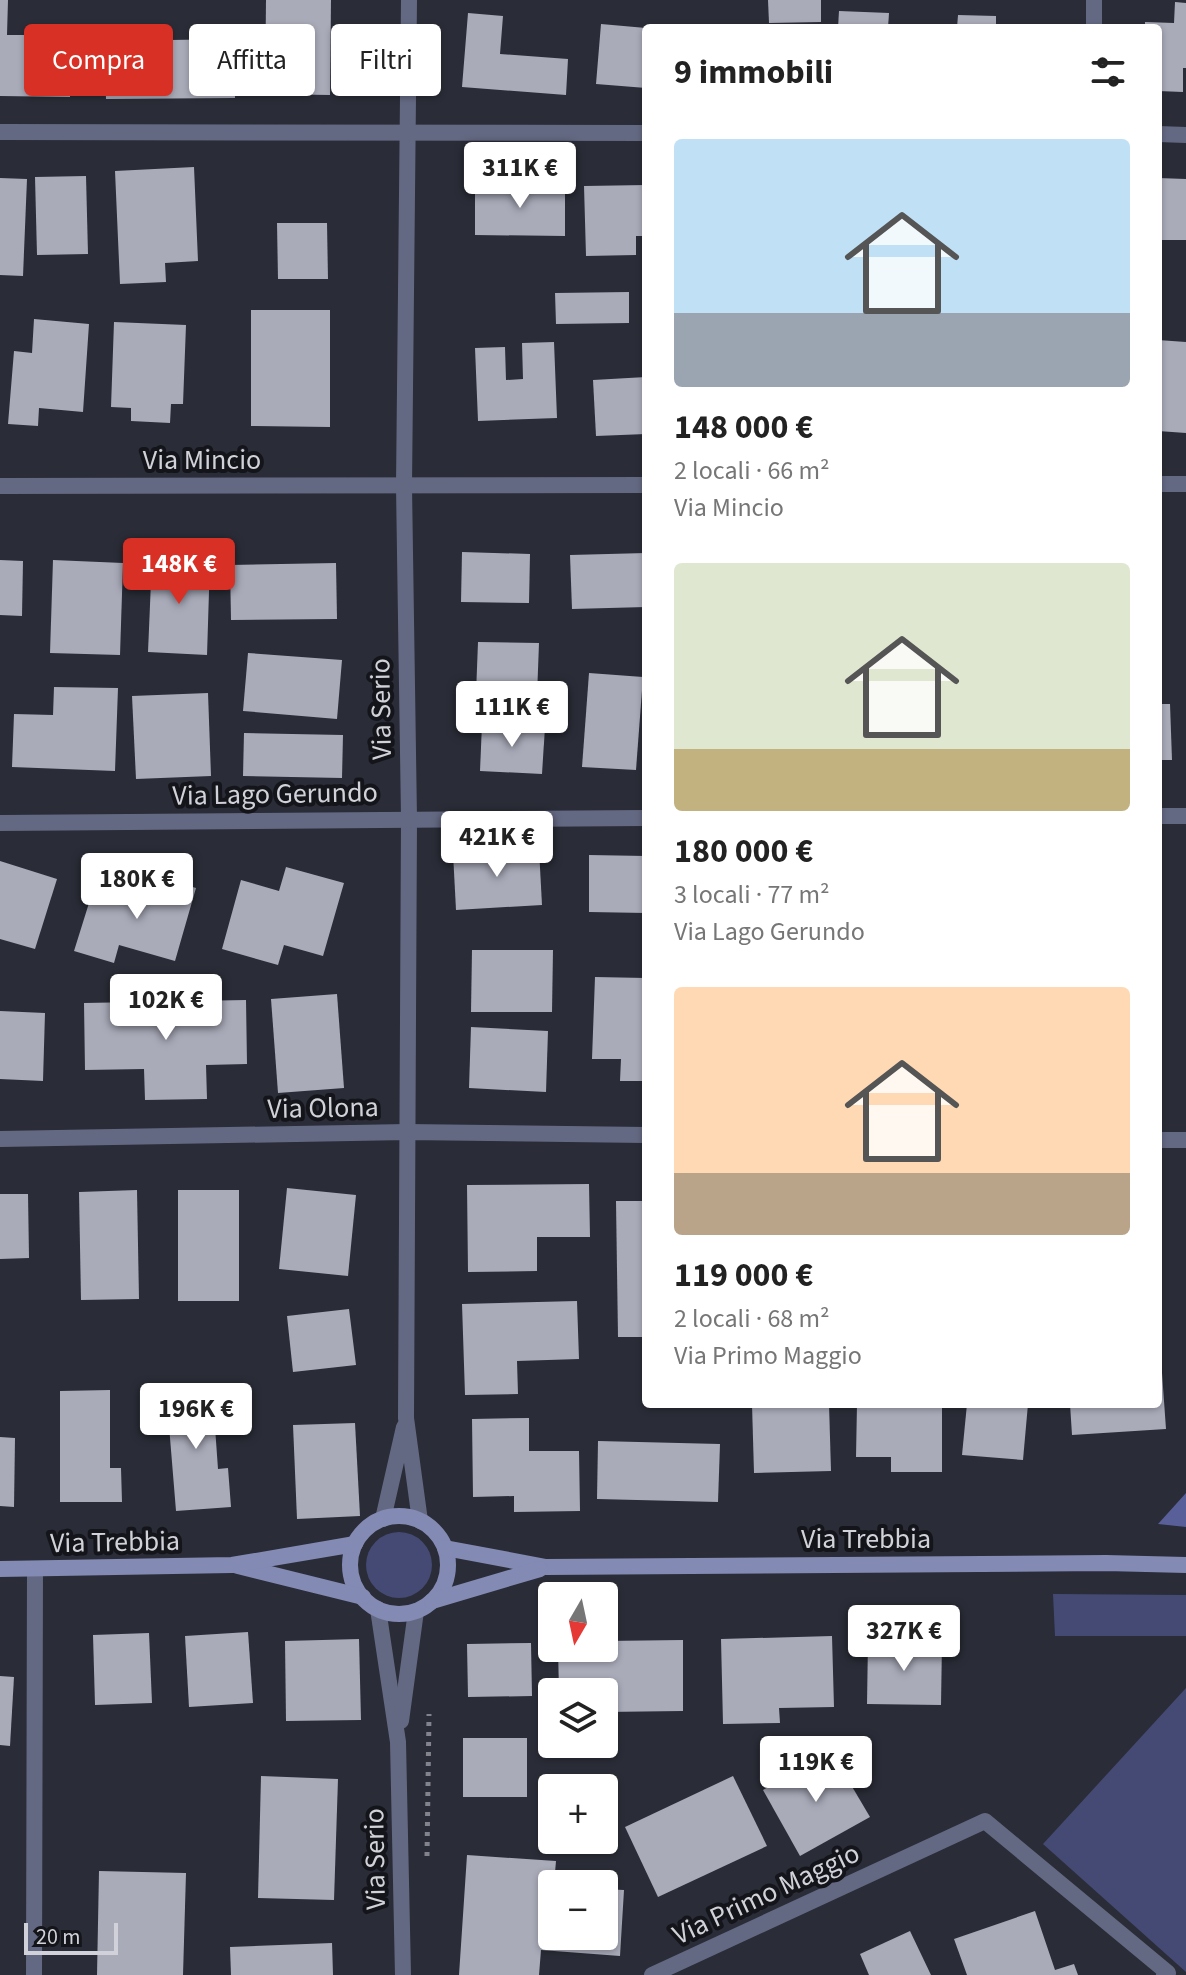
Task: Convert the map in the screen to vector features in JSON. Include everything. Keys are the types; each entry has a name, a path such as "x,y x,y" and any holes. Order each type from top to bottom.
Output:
{"street":[{"name":"Via Serio","path":"409,0 404,486 409,819 406,1418 420,1521"},
{"path":"1094,0 1094,24"},
{"path":"0,132 642,133"},
{"path":"1162,134 1186,135"},
{"path":"1162,484 1186,484"},
{"name":"Via Mincio","path":"0,486 642,485"},
{"path":"1162,816 1186,816"},
{"name":"Via Lago Gerundo","path":"0,823 642,818"},
{"name":"Via Olona","path":"0,1139 407,1132 642,1135"},
{"path":"1162,1140 1186,1140"},
{"name":"Via Serio","path":"383,1519 406,1418"},
{"path":"408,1517 420,1521 431,1527 445,1548 447,1576 441,1590 432,1601 416,1611 390,1613 378,1609 355,1586 351,1557 355,1544 362,1533 383,1519 408,1517"},
{"name":"Via Trebbia","path":"0,1569 232,1565 355,1544"},
{"name":"Via Trebbia","path":"445,1548 546,1567 1186,1565"},
{"name":"Via Trebbia","path":"232,1565 363,1597"},
{"name":"Via Trebbia","path":"432,1601 546,1567"},
{"path":"34,1975 35,1569"},
{"name":"Via Serio","path":"378,1609 398,1742 403,1975"},
{"name":"Via Serio","path":"398,1742 416,1611"},
{"name":"Via Primo Maggio","path":"652,1975 985,1821 1168,1973 1164,1975"}],"path":[{"path":"427,1865 429,1708"}],"shaded area":[{"path":"1186,1493 1186,1527 1158,1524"},
{"path":"399,1532 422,1542 432,1565 422,1588 399,1598 376,1588 366,1565 376,1542"},
{"path":"1053,1594 1186,1595 1186,1636 1055,1636"},
{"path":"1186,1688 1186,1972 1043,1844"}],"building":[{"path":"0,0 8,0 7,35 24,35 24,96 70,97 0,96"},
{"path":"266,0 331,0 330,95 315,95 315,24 266,24"},
{"path":"768,0 821,0 821,22 769,23"},
{"path":"1175,2 1186,3 1183,92 1162,91 1162,24 1145,22 1174,23"},
{"path":"839,11 889,13 888,24 838,24"},
{"path":"468,13 503,16 500,54 568,59 566,95 462,87"},
{"path":"958,15 996,16 996,24 957,24"},
{"path":"601,24 642,28 642,88 596,84"},
{"path":"173,40 189,40 189,96 235,98 106,99 106,96 173,96"},
{"path":"194,167 198,261 165,263 166,282 120,284 115,171"},
{"path":"86,176 88,254 37,255 35,177"},
{"path":"0,178 27,179 23,276 0,275"},
{"path":"1162,178 1186,179 1186,240 1162,240"},
{"path":"475,185 565,185 565,236 475,235"},
{"path":"642,185 642,236 636,236 636,255 586,256 584,186"},
{"path":"277,223 327,223 328,279 278,279"},
{"path":"629,292 629,323 556,324 555,293"},
{"path":"251,310 330,310 330,427 251,426"},
{"path":"34,319 89,324 83,412 39,408 38,426 8,424 14,351 32,353"},
{"path":"114,322 186,325 183,404 171,404 170,423 131,421 131,408 111,407"},
{"path":"1162,340 1186,342 1186,433 1162,431"},
{"path":"554,342 557,418 478,421 475,348 505,347 506,380 523,379 522,343"},
{"path":"642,377 642,434 596,436 593,380"},
{"path":"462,552 530,554 529,603 461,602"},
{"path":"642,553 642,607 572,609 570,555"},
{"path":"152,558 210,560 207,655 148,652"},
{"path":"0,560 23,561 22,616 0,615"},
{"path":"53,560 123,563 120,655 50,653"},
{"path":"336,563 337,619 231,620 230,565"},
{"path":"478,642 539,643 537,696 476,694"},
{"path":"248,653 342,660 337,719 243,711"},
{"path":"589,673 642,677 636,770 582,767"},
{"path":"54,687 118,688 115,771 12,767 14,714 53,715"},
{"path":"208,693 211,776 136,779 132,696"},
{"path":"1162,704 1170,704 1172,760 1162,760"},
{"path":"482,724 545,727 542,774 480,771"},
{"path":"244,733 343,735 342,778 243,776"},
{"path":"539,849 542,905 456,910 453,853"},
{"path":"589,855 642,856 642,913 589,912"},
{"path":"0,861 57,879 35,949 0,939"},
{"path":"286,867 344,883 323,956 284,945 278,965 222,949 241,880 279,891"},
{"path":"152,875 196,888 175,961 119,945 114,963 74,951 94,887 144,902"},
{"path":"472,950 553,950 552,1012 471,1012"},
{"path":"595,977 642,978 642,1081 620,1081 621,1059 592,1059"},
{"path":"337,994 344,1088 278,1093 271,999"},
{"path":"246,1000 247,1064 206,1065 207,1099 145,1100 144,1069 85,1070 84,1003"},
{"path":"0,1011 45,1013 43,1081 0,1079"},
{"path":"471,1027 548,1031 546,1092 469,1088"},
{"path":"589,1184 590,1237 537,1237 537,1271 468,1272 467,1185"},
{"path":"287,1188 356,1195 348,1276 279,1269"},
{"path":"137,1190 139,1299 81,1300 79,1192"},
{"path":"178,1190 239,1190 239,1301 178,1301"},
{"path":"0,1194 28,1194 29,1258 0,1259"},
{"path":"616,1201 642,1201 642,1337 618,1337"},
{"path":"577,1301 579,1359 517,1361 518,1394 465,1395 462,1304"},
{"path":"349,1309 356,1365 293,1372 287,1316"},
{"path":"1162,1373 1166,1429 1072,1435 1070,1408 1162,1408"},
{"path":"212,1385 218,1469 228,1468 231,1507 176,1511 166,1389"},
{"path":"110,1390 110,1468 121,1468 122,1502 60,1502 60,1391"},
{"path":"752,1408 829,1408 831,1471 754,1473"},
{"path":"857,1408 942,1408 942,1472 891,1472 891,1457 856,1457"},
{"path":"967,1408 1028,1408 1023,1460 962,1455"},
{"path":"529,1418 529,1451 579,1451 580,1511 514,1512 514,1496 473,1497 472,1419"},
{"path":"355,1423 360,1516 297,1519 293,1425"},
{"path":"0,1437 15,1438 14,1507 0,1506"},
{"path":"598,1441 720,1444 718,1502 597,1499"},
{"path":"248,1632 253,1703 189,1707 185,1636"},
{"path":"149,1633 152,1703 95,1705 93,1635"},
{"path":"832,1636 834,1707 779,1708 780,1723 723,1724 721,1639"},
{"path":"359,1639 361,1720 286,1721 285,1641"},
{"path":"683,1640 683,1711 618,1712 618,1678 559,1678 558,1662 618,1662 618,1641"},
{"path":"868,1641 942,1642 941,1705 867,1704"},
{"path":"531,1643 532,1696 468,1697 467,1644"},
{"path":"0,1676 14,1677 10,1746 0,1745"},
{"path":"463,1738 527,1738 527,1797 463,1797"},
{"path":"831,1751 870,1817 800,1856 763,1790"},
{"path":"261,1776 338,1779 334,1900 258,1898"},
{"path":"733,1776 767,1846 658,1897 625,1827"},
{"path":"467,1855 556,1861 555,1870 538,1870 539,1975 459,1975"},
{"path":"99,1871 186,1873 183,1975 97,1975"},
{"path":"618,1890 624,1890 620,1956 541,1950 618,1950"},
{"path":"1035,1911 1055,1970 1074,1964 1078,1975 967,1975 954,1939"},
{"path":"910,1931 931,1975 869,1975 860,1954"},
{"path":"332,1943 333,1975 231,1975 230,1947"}]}
